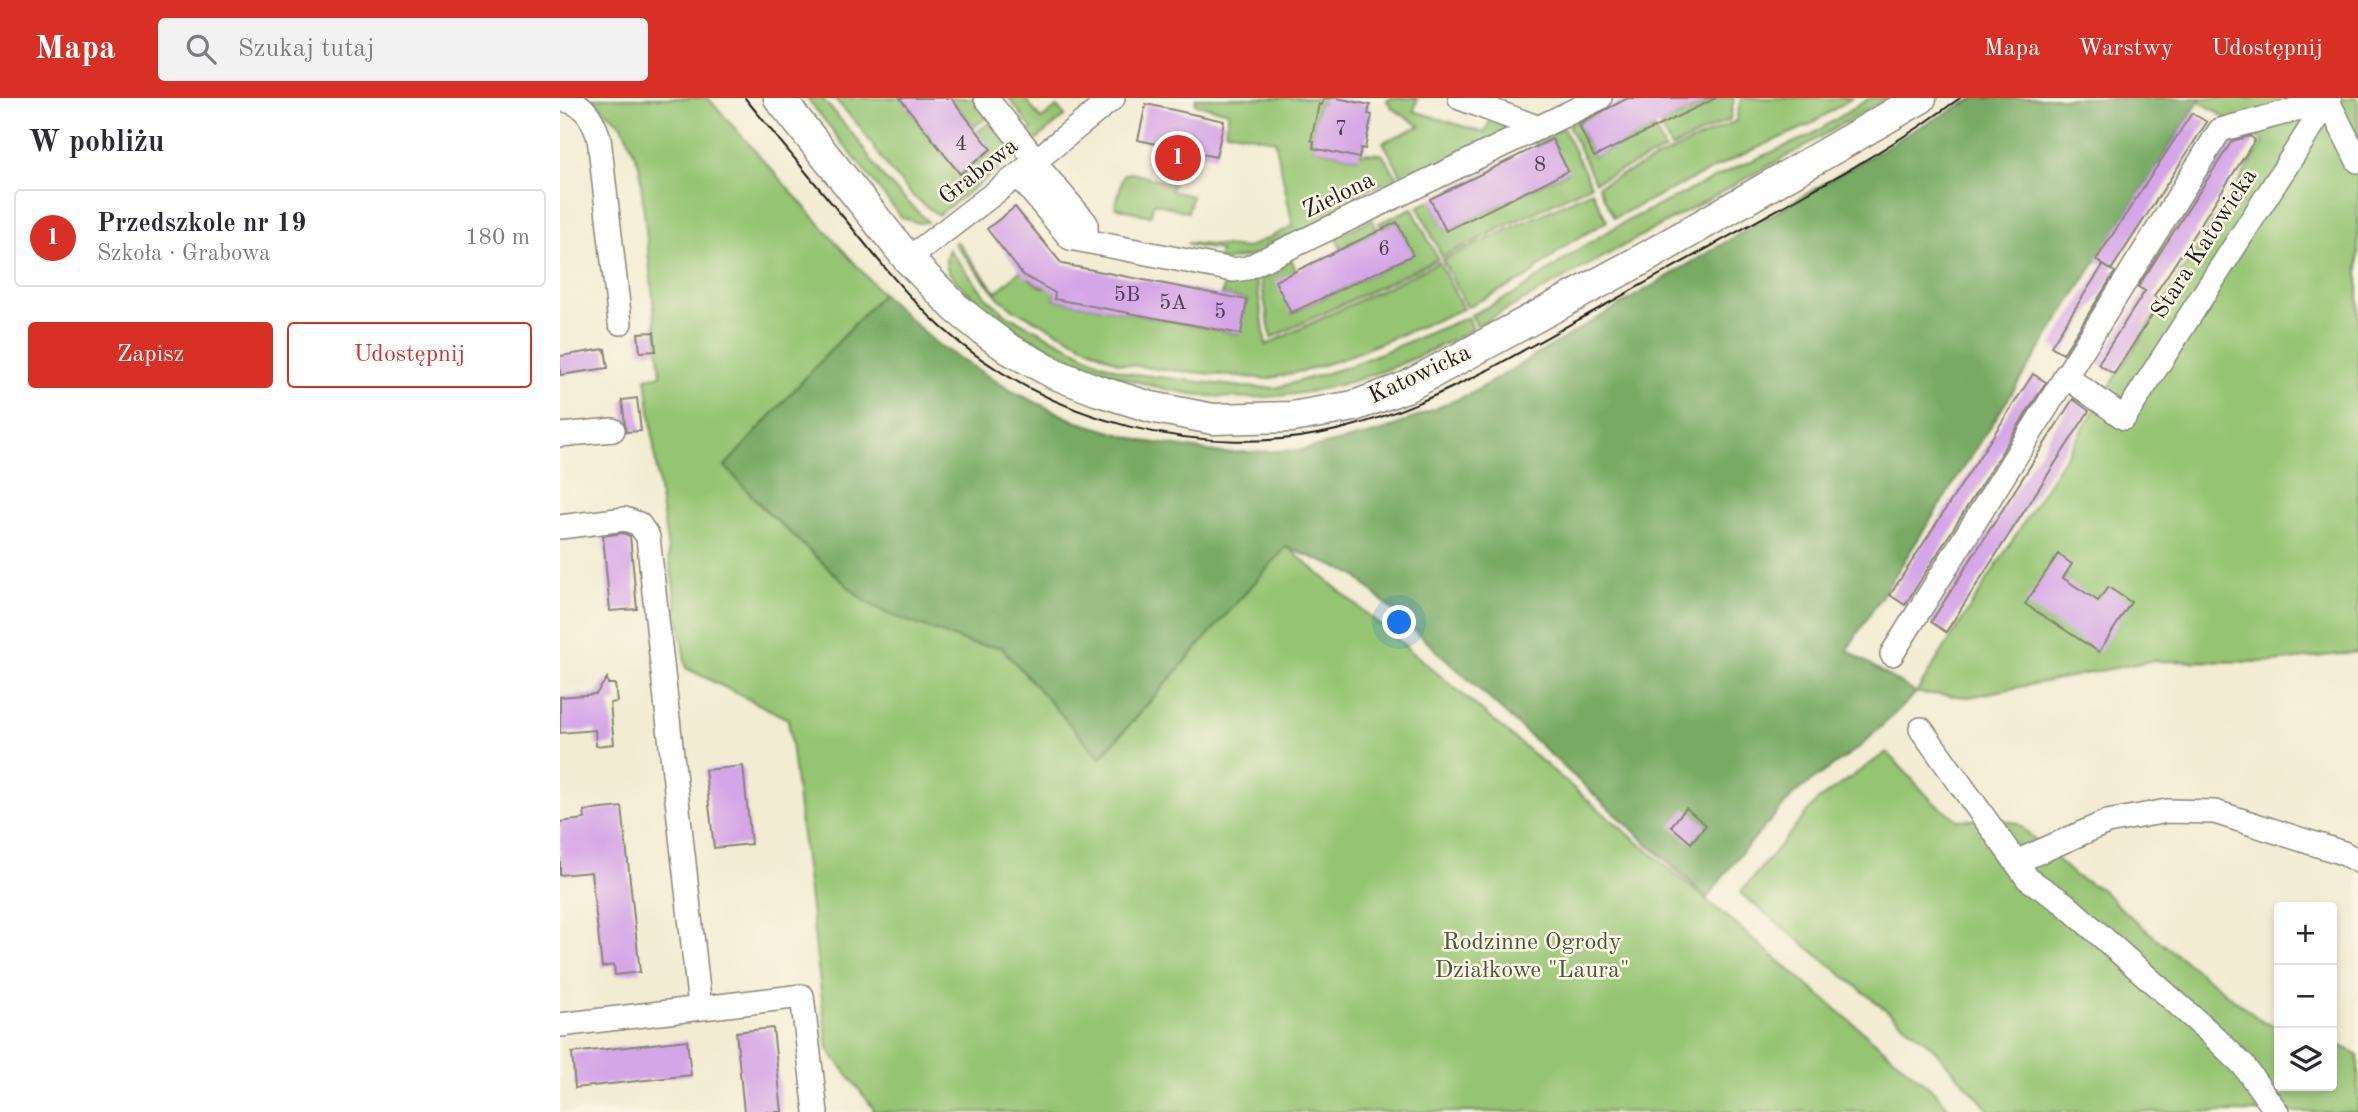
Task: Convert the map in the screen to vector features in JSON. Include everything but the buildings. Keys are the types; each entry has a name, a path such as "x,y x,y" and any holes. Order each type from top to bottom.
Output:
{"main road":[{"name":"Katowicka","path":"779,98 908,259 941,295 1009,349 1055,374 1096,390 1151,407 1213,419 1292,416 1354,406 1406,387 1643,259 1921,98"}],"street":[{"name":"Zielona","path":"986,98 1070,238 1233,270 1247,268 1539,128 1589,100"},
{"name":"Grabowa","path":"908,259 1113,98"},
{"path":"1460,98 1539,128"},
{"path":"560,99 584,107 593,120 599,138 620,323"},
{"path":"1892,654 2220,130 2329,100 2358,161"},
{"name":"Stara Katowicka","path":"2065,376 2124,418 2329,100"},
{"path":"560,435 613,430"},
{"path":"560,527 625,519 639,524 648,537 700,1008"},
{"path":"1921,729 2028,879 2064,903 2209,1032 2243,1065 2277,1112"},
{"path":"2016,862 2107,822 2166,811 2215,812 2343,853 2358,861"},
{"path":"560,1025 802,996 816,1112"}],"green space":[{"name":"Rodzinne Ogrody Działkowe \"Laura\"","path":"591,98 708,98 882,294 725,466 762,507 863,600 972,644 1001,647 1101,758 1286,546 1937,1094 1952,1112 874,1112 828,1049 788,719 686,668 659,490 646,378 661,375 639,164 622,125"},
{"path":"807,98 822,98 858,140 883,177 928,222 918,223 901,217"},
{"path":"834,98 900,98 960,174 991,150 977,132 993,120 1016,156 938,215 914,197 888,168 860,127"},
{"path":"951,98 975,98 989,115 974,127"},
{"path":"1009,98 1025,98 1041,119 1057,107 1065,116 1030,145 1023,136 1032,129"},
{"path":"1196,98 1324,98 1322,105 1319,104 1311,140 1314,141 1313,148 1358,158 1360,153 1382,154 1404,188 1387,191 1382,183 1355,196 1361,209 1291,240 1288,236 1266,245 1268,253 1218,262 1220,250 1188,243 1247,248 1293,226 1275,140 1225,131 1229,112 1195,104"},
{"path":"1390,98 1418,98 1414,111 1485,133 1491,117 1528,128 1407,185 1383,142 1420,126 1392,108 1387,101"},
{"path":"1716,98 1734,98 1730,119 1671,148 1660,125"},
{"path":"1741,98 1852,98 1809,125 1614,218 1598,186 1736,121"},
{"path":"1870,98 1887,98 1789,155 1477,326 1471,315 1518,292 1582,247 1621,224 1735,168 1809,136"},
{"path":"1975,98 2201,98 1847,650 1916,693 1861,746 1795,793 1742,852 1707,898 1353,574 1286,547 1100,758 1001,647 972,644 888,614 863,600 762,507 725,466 882,294 937,344 1012,391 1075,421 1143,441 1222,453 1302,450 1380,432 1472,393 1919,127"},
{"path":"2201,98 2358,98 2358,652 2272,662 2150,661 1969,697 1916,693 2264,142 2199,101"},
{"path":"1597,110 1598,112 1577,123 1594,157 1654,128 1665,150 1595,182 1568,125"},
{"path":"1563,128 1591,185 1442,257 1418,207 1431,200 1446,231 1567,172 1552,139 1536,147 1533,141"},
{"path":"1132,173 1173,184 1171,191 1192,196 1188,212 1154,203 1150,216 1115,207 1124,174"},
{"path":"1592,191 1607,221 1568,244 1526,278 1467,307 1442,260"},
{"path":"1412,208 1438,259 1271,338 1260,273 1291,258 1296,271 1292,313 1412,255 1397,222 1382,229 1379,223"},
{"path":"1372,219 1378,231 1341,249 1336,237"},
{"path":"957,241 996,292 1020,271 1038,285 1055,291 1054,299 1240,334 1247,300 1222,295 1225,280 1256,276 1266,345 1439,262 1463,309 1342,359 1267,379 1158,369 1119,363 1013,309 999,298 954,243"},
{"path":"949,249 988,299 1008,316 1101,363 1127,373 1242,387 1276,388 1347,367 1468,317 1473,329 1424,354 1377,373 1330,387 1284,396 1237,398 1189,394 1139,382 1086,364 1015,329 953,278 946,265"},
{"path":"1887,752 1933,802 1958,820 1998,819 2017,823 2075,876 2101,889 2162,943 2263,1022 2274,1025 2274,1091 2337,1091 2337,1044 2358,1055 2358,1112 1991,1112 1931,1046 1740,893 1817,801"}],"tram line":[{"path":"745,98 905,290 941,327 983,360 1028,388 1077,410 1129,426 1181,437 1235,441 1288,438 1341,429 1398,411 1452,388 1854,167 1960,98"}],"place":[{"name":"Przedszkole nr 19","path":"1178,158"}]}
